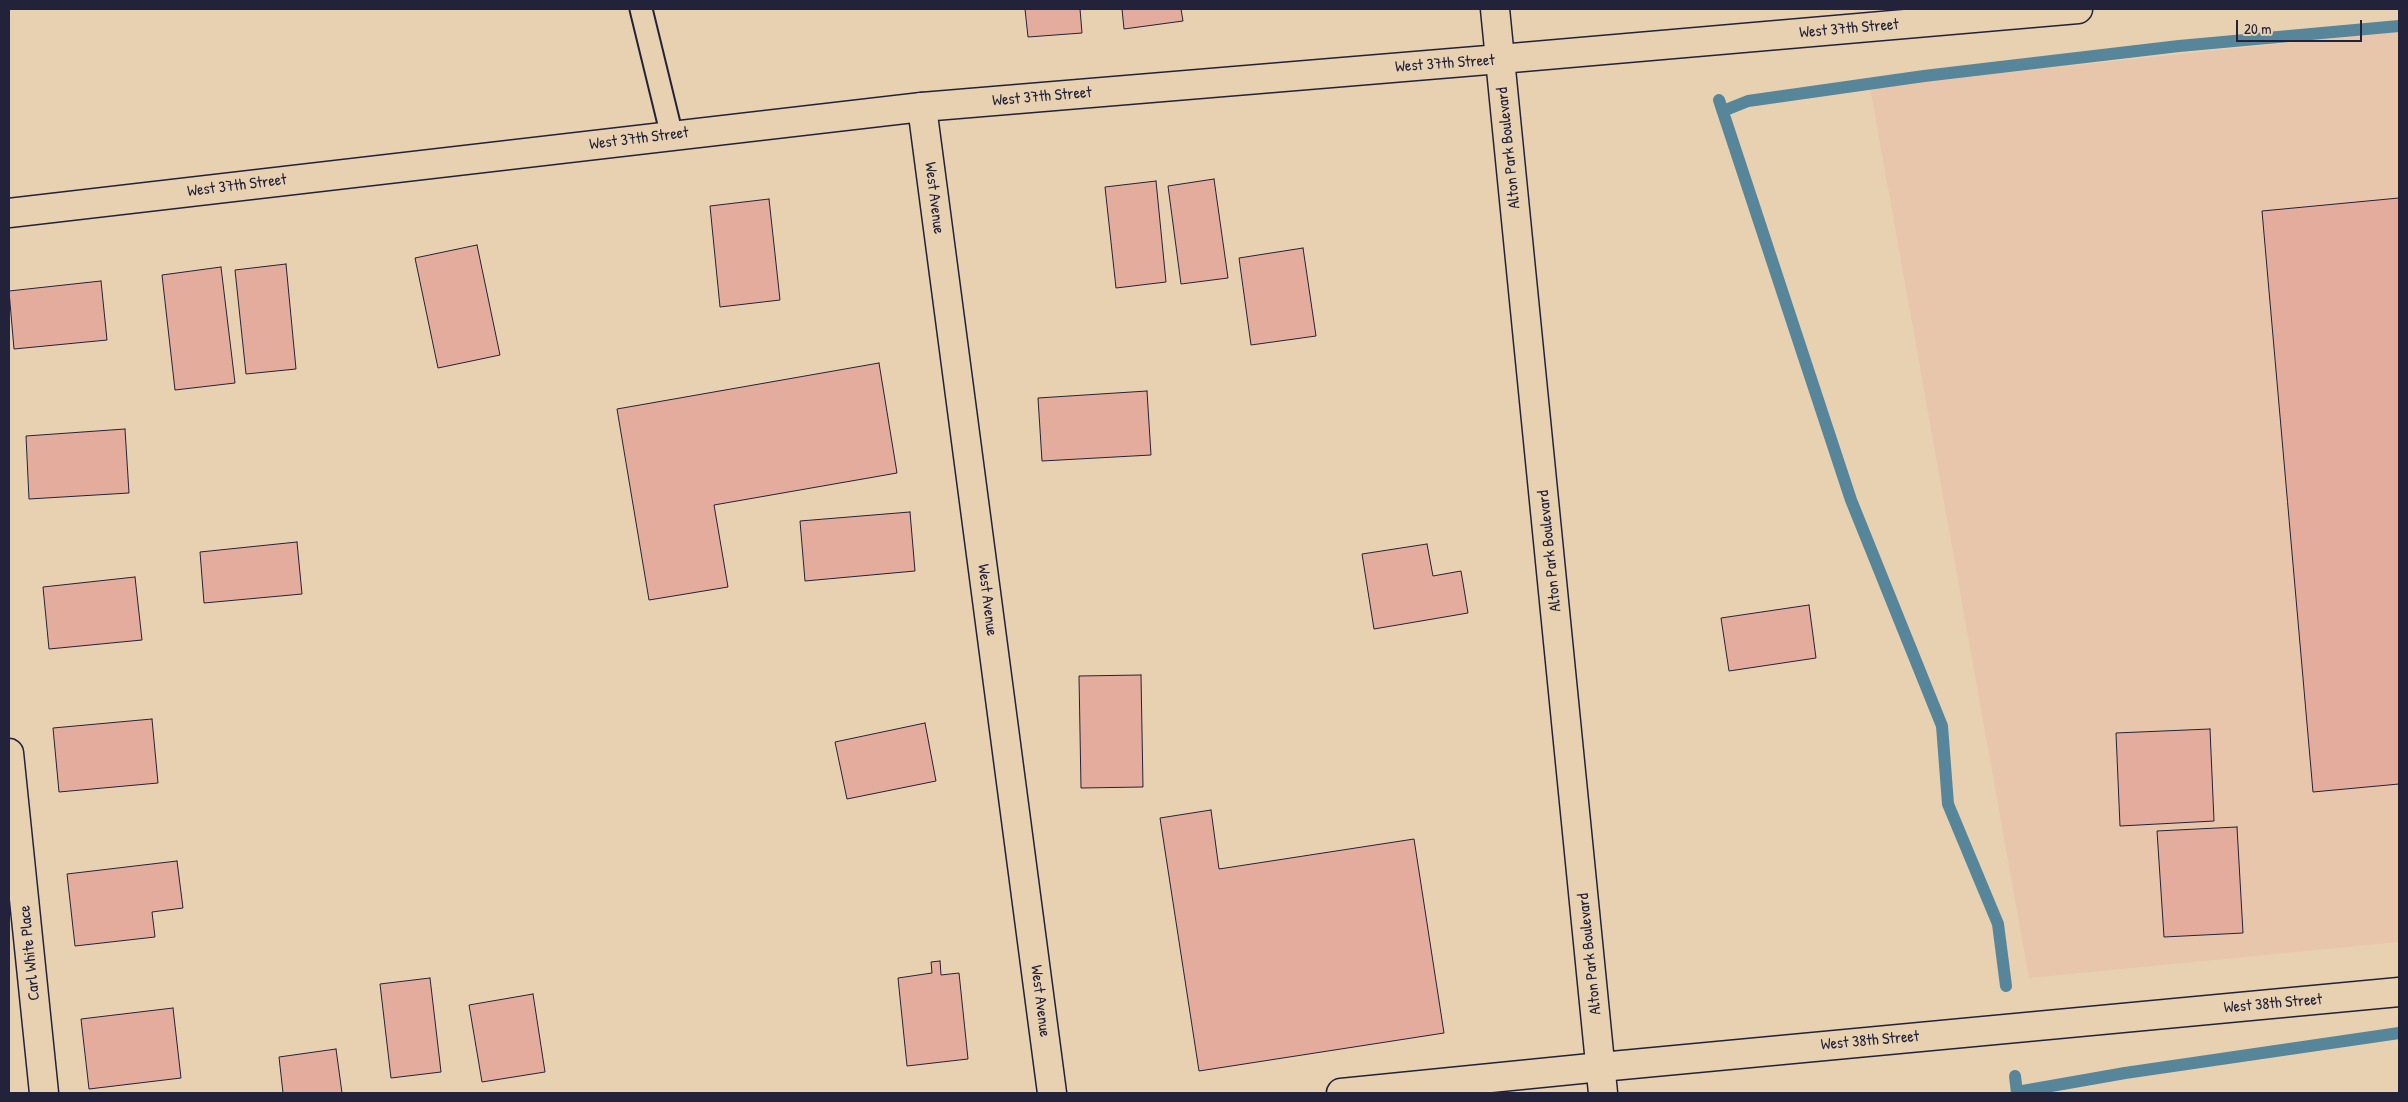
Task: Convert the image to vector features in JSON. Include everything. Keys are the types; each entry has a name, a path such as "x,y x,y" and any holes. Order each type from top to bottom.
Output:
{"street":[{"name":"Alton Park Boulevard","path":"1495,9 1603,1093"},
{"name":"West 37th Street","path":"9,213 922,106 2078,9"},
{"name":"West Avenue","path":"922,106 1052,1093"},
{"name":"Carl White Place","path":"9,753 44,1093"},
{"name":"West 38th Street","path":"1341,1093 2399,992"}],"lane":[{"path":"640,9 672,136"}],"shaded area":[{"path":"2399,31 2399,942 2029,978 1870,87"}],"building":[{"path":"1025,9 1080,9 1082,33 1028,37"},
{"path":"1122,9 1181,9 1183,21 1124,29"},
{"path":"1214,179 1228,278 1181,284 1168,186"},
{"path":"1156,181 1166,282 1116,288 1105,187"},
{"path":"2399,198 2399,784 2313,792 2262,211"},
{"path":"769,199 780,300 720,307 710,206"},
{"path":"477,245 500,355 438,368 415,258"},
{"path":"1303,248 1316,336 1251,345 1239,258"},
{"path":"286,264 296,369 246,374 235,270"},
{"path":"221,267 235,383 175,390 162,275"},
{"path":"101,281 107,340 14,349 9,291"},
{"path":"879,363 897,473 714,505 728,587 649,600 617,409"},
{"path":"1147,391 1151,455 1042,461 1038,398"},
{"path":"125,429 129,493 29,499 26,436"},
{"path":"910,512 915,571 805,581 800,521"},
{"path":"297,542 302,594 204,603 200,552"},
{"path":"1427,544 1433,576 1461,571 1468,613 1374,629 1362,554"},
{"path":"135,577 142,640 49,649 43,587"},
{"path":"1809,605 1816,658 1729,671 1721,618"},
{"path":"1141,675 1143,787 1081,788 1079,676"},
{"path":"152,719 158,783 59,792 53,728"},
{"path":"925,723 936,781 847,799 835,742"},
{"path":"2210,729 2214,821 2120,826 2116,733"},
{"path":"1211,810 1219,869 1414,839 1444,1033 1199,1071 1160,818"},
{"path":"2237,827 2243,933 2164,937 2157,831"},
{"path":"177,861 183,908 152,912 155,937 75,946 67,874"},
{"path":"940,961 941,975 959,973 968,1059 907,1066 898,978 932,973 931,962"},
{"path":"430,978 441,1072 391,1078 380,984"},
{"path":"533,994 545,1072 482,1082 469,1005"},
{"path":"173,1008 181,1078 89,1089 81,1019"},
{"path":"336,1049 342,1093 283,1093 279,1057"}],"waterway":[{"path":"1723,111 1748,101 1924,76 2179,46 2399,26"},
{"path":"1719,100 1851,500 1942,726 1948,804 1998,924 2006,986"},
{"path":"2017,1092 2125,1073 2399,1033"},
{"path":"2015,1076 2017,1093"}]}
